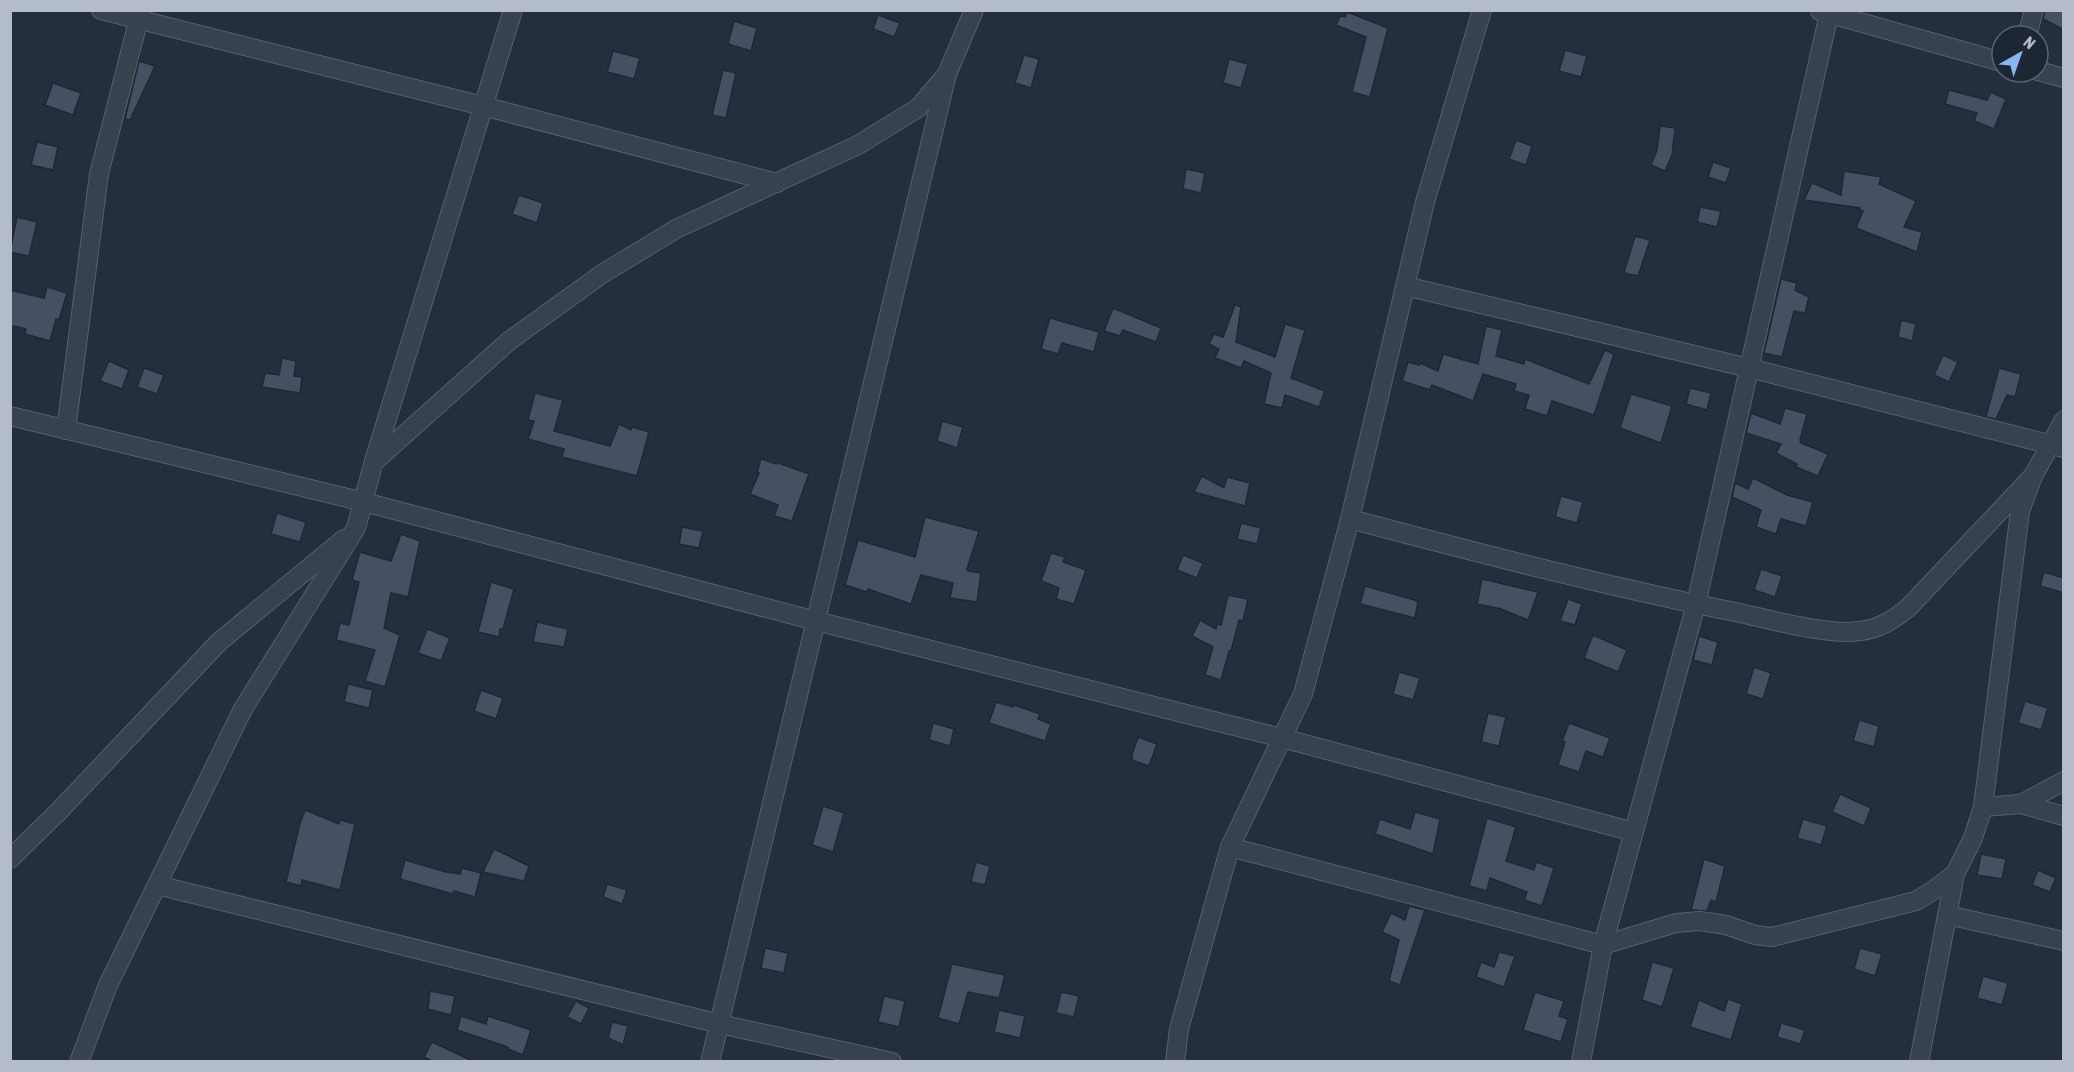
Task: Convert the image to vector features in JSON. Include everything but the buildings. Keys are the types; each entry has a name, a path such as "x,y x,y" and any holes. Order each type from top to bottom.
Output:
{"street":[{"path":"101,10 140,15 777,183"},
{"path":"79,1062 108,985 243,709 356,528 374,461 513,10"},
{"path":"710,1062 947,74 974,10"},
{"path":"1175,1062 1179,1029 1230,847 1303,694 1350,519 1425,202 1482,10"},
{"path":"1579,1059 1604,945 1696,604 1749,368 1824,12 1990,59"},
{"path":"66,430 99,174 140,15"},
{"path":"374,461 509,341 602,274 676,228 858,145 918,108 947,74"},
{"path":"1405,286 1749,368 2058,446"},
{"path":"10,416 364,502 816,621 1282,738 1634,832"},
{"path":"1350,519 1545,571 1830,631 1859,632 1887,624 1908,608 2033,476 2058,446 2064,420"},
{"path":"1919,1062 1955,874 1973,838 1983,807 2016,531 2020,510 2033,476"},
{"path":"10,859 59,811 219,642 356,528"},
{"path":"2020,804 2064,781"},
{"path":"1983,807 2020,804 2064,816"},
{"path":"1230,847 1604,945 1676,923 1700,921 1772,937 1916,901 1955,874"},
{"path":"157,885 720,1024 892,1062"},
{"path":"1947,915 2064,941"}]}
